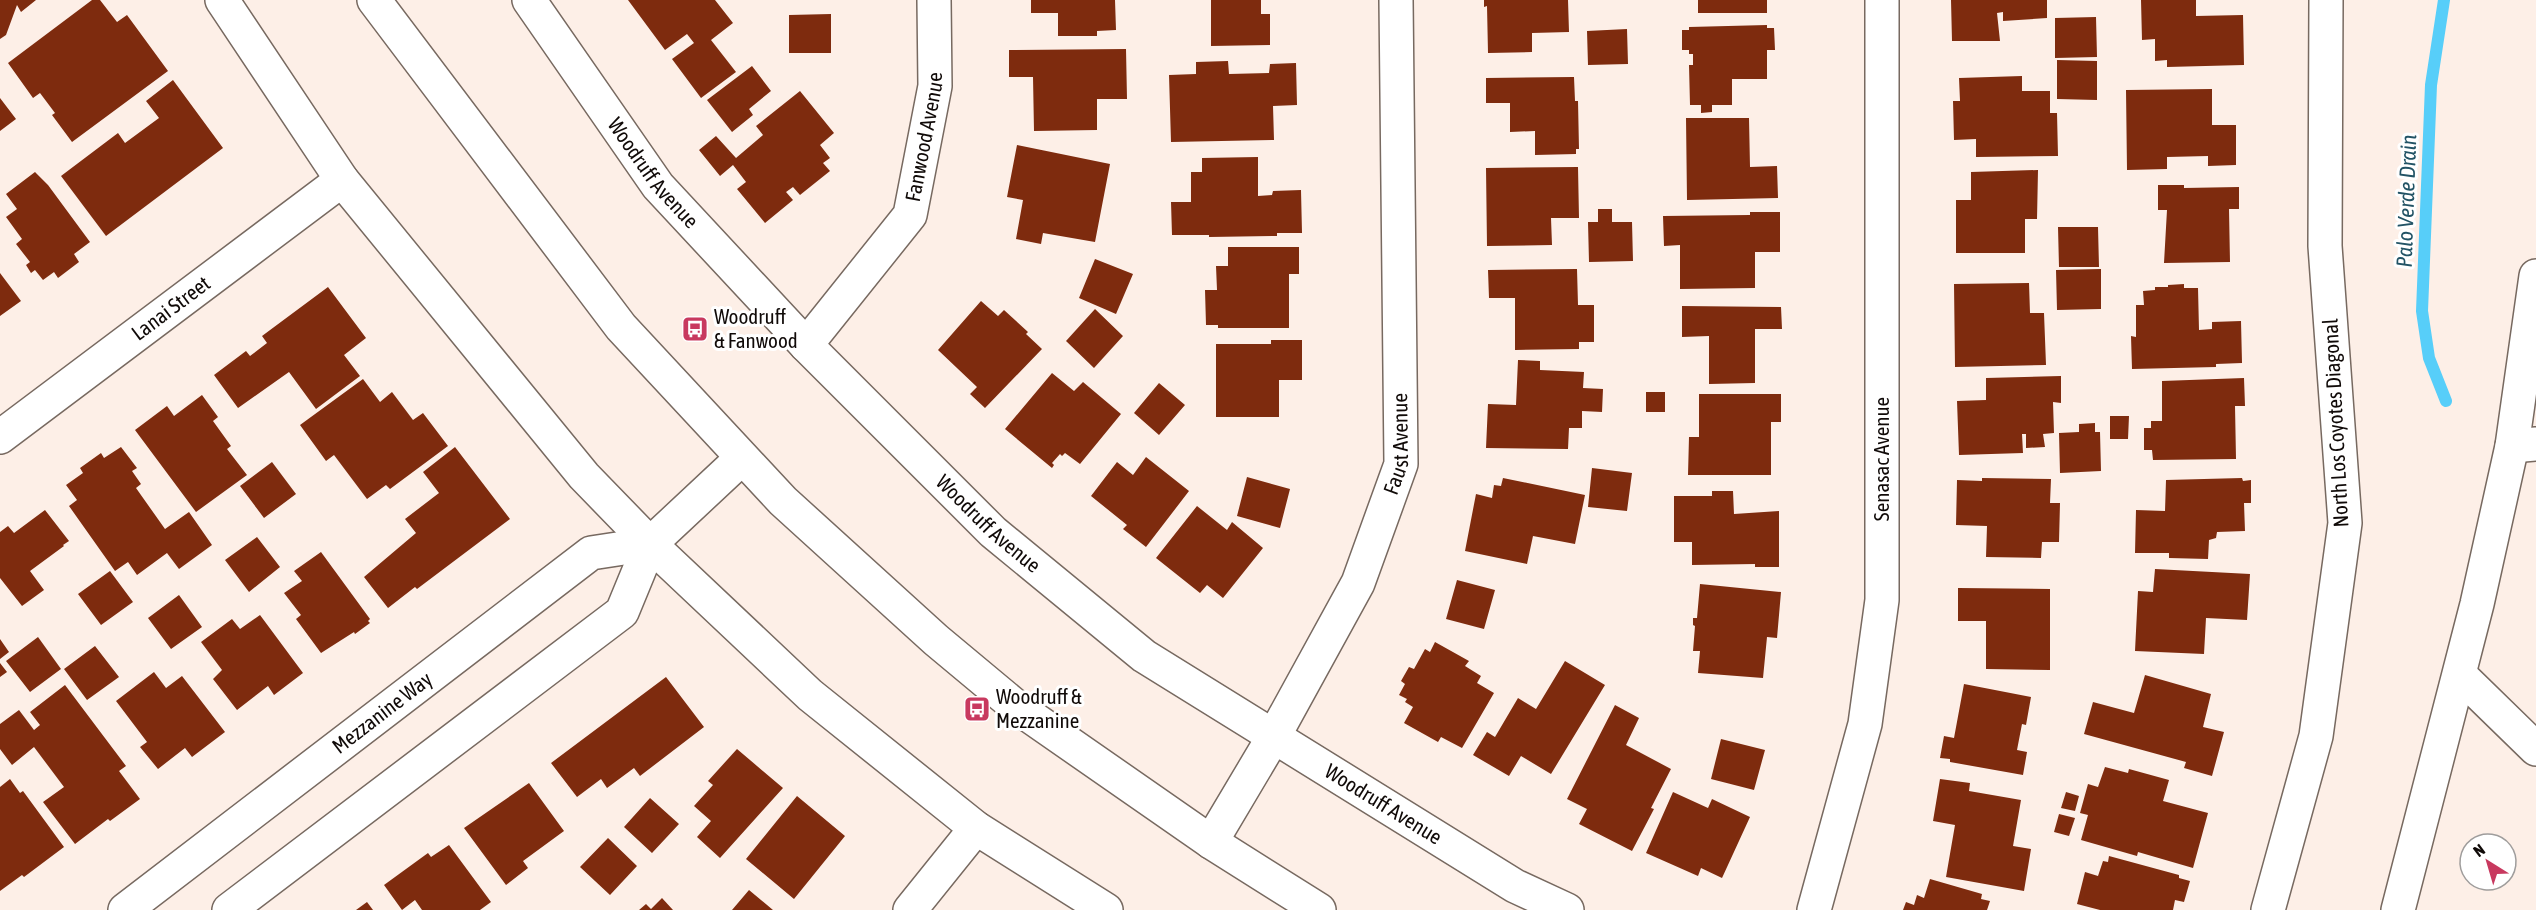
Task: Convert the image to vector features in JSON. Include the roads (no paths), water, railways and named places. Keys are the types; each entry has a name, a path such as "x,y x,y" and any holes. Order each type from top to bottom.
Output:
{"street":[{"path":"222,0 342,180 584,476 650,544 810,694 976,828 1106,910"},
{"path":"374,0 621,327 783,501 902,609 1006,698 1210,842 1319,910"},
{"name":"Woodruff Avenue","path":"529,0 658,186 806,345 993,532 1144,656 1515,886 1567,910"},
{"name":"Fanwood Avenue","path":"806,345 910,215 935,86 934,0"},
{"name":"Faust Avenue","path":"1210,842 1274,735 1358,583 1401,464 1396,0"},
{"name":"Senasac Avenue","path":"1814,910 1865,724 1882,600 1882,0"},
{"name":"North Los Coyotes Diagonal","path":"2268,910 2316,736 2345,523 2325,246 2326,0"},
{"name":"Lanai Street","path":"0,437 342,180"},
{"path":"2398,910 2524,445 2536,276"},
{"path":"229,910 622,612 650,544 742,458"},
{"name":"Mezzanine Way","path":"125,910 591,553 650,544"},
{"path":"2460,675 2536,749"},
{"path":"910,910 976,828"}],"waterway":[{"name":"Palo Verde Drain","path":"2444,0 2431,85 2422,311 2429,358 2446,401"}],"place":[{"name":"Woodruff & Fanwood","path":"695,329"},
{"name":"Woodruff & Mezzanine","path":"977,709"}]}
